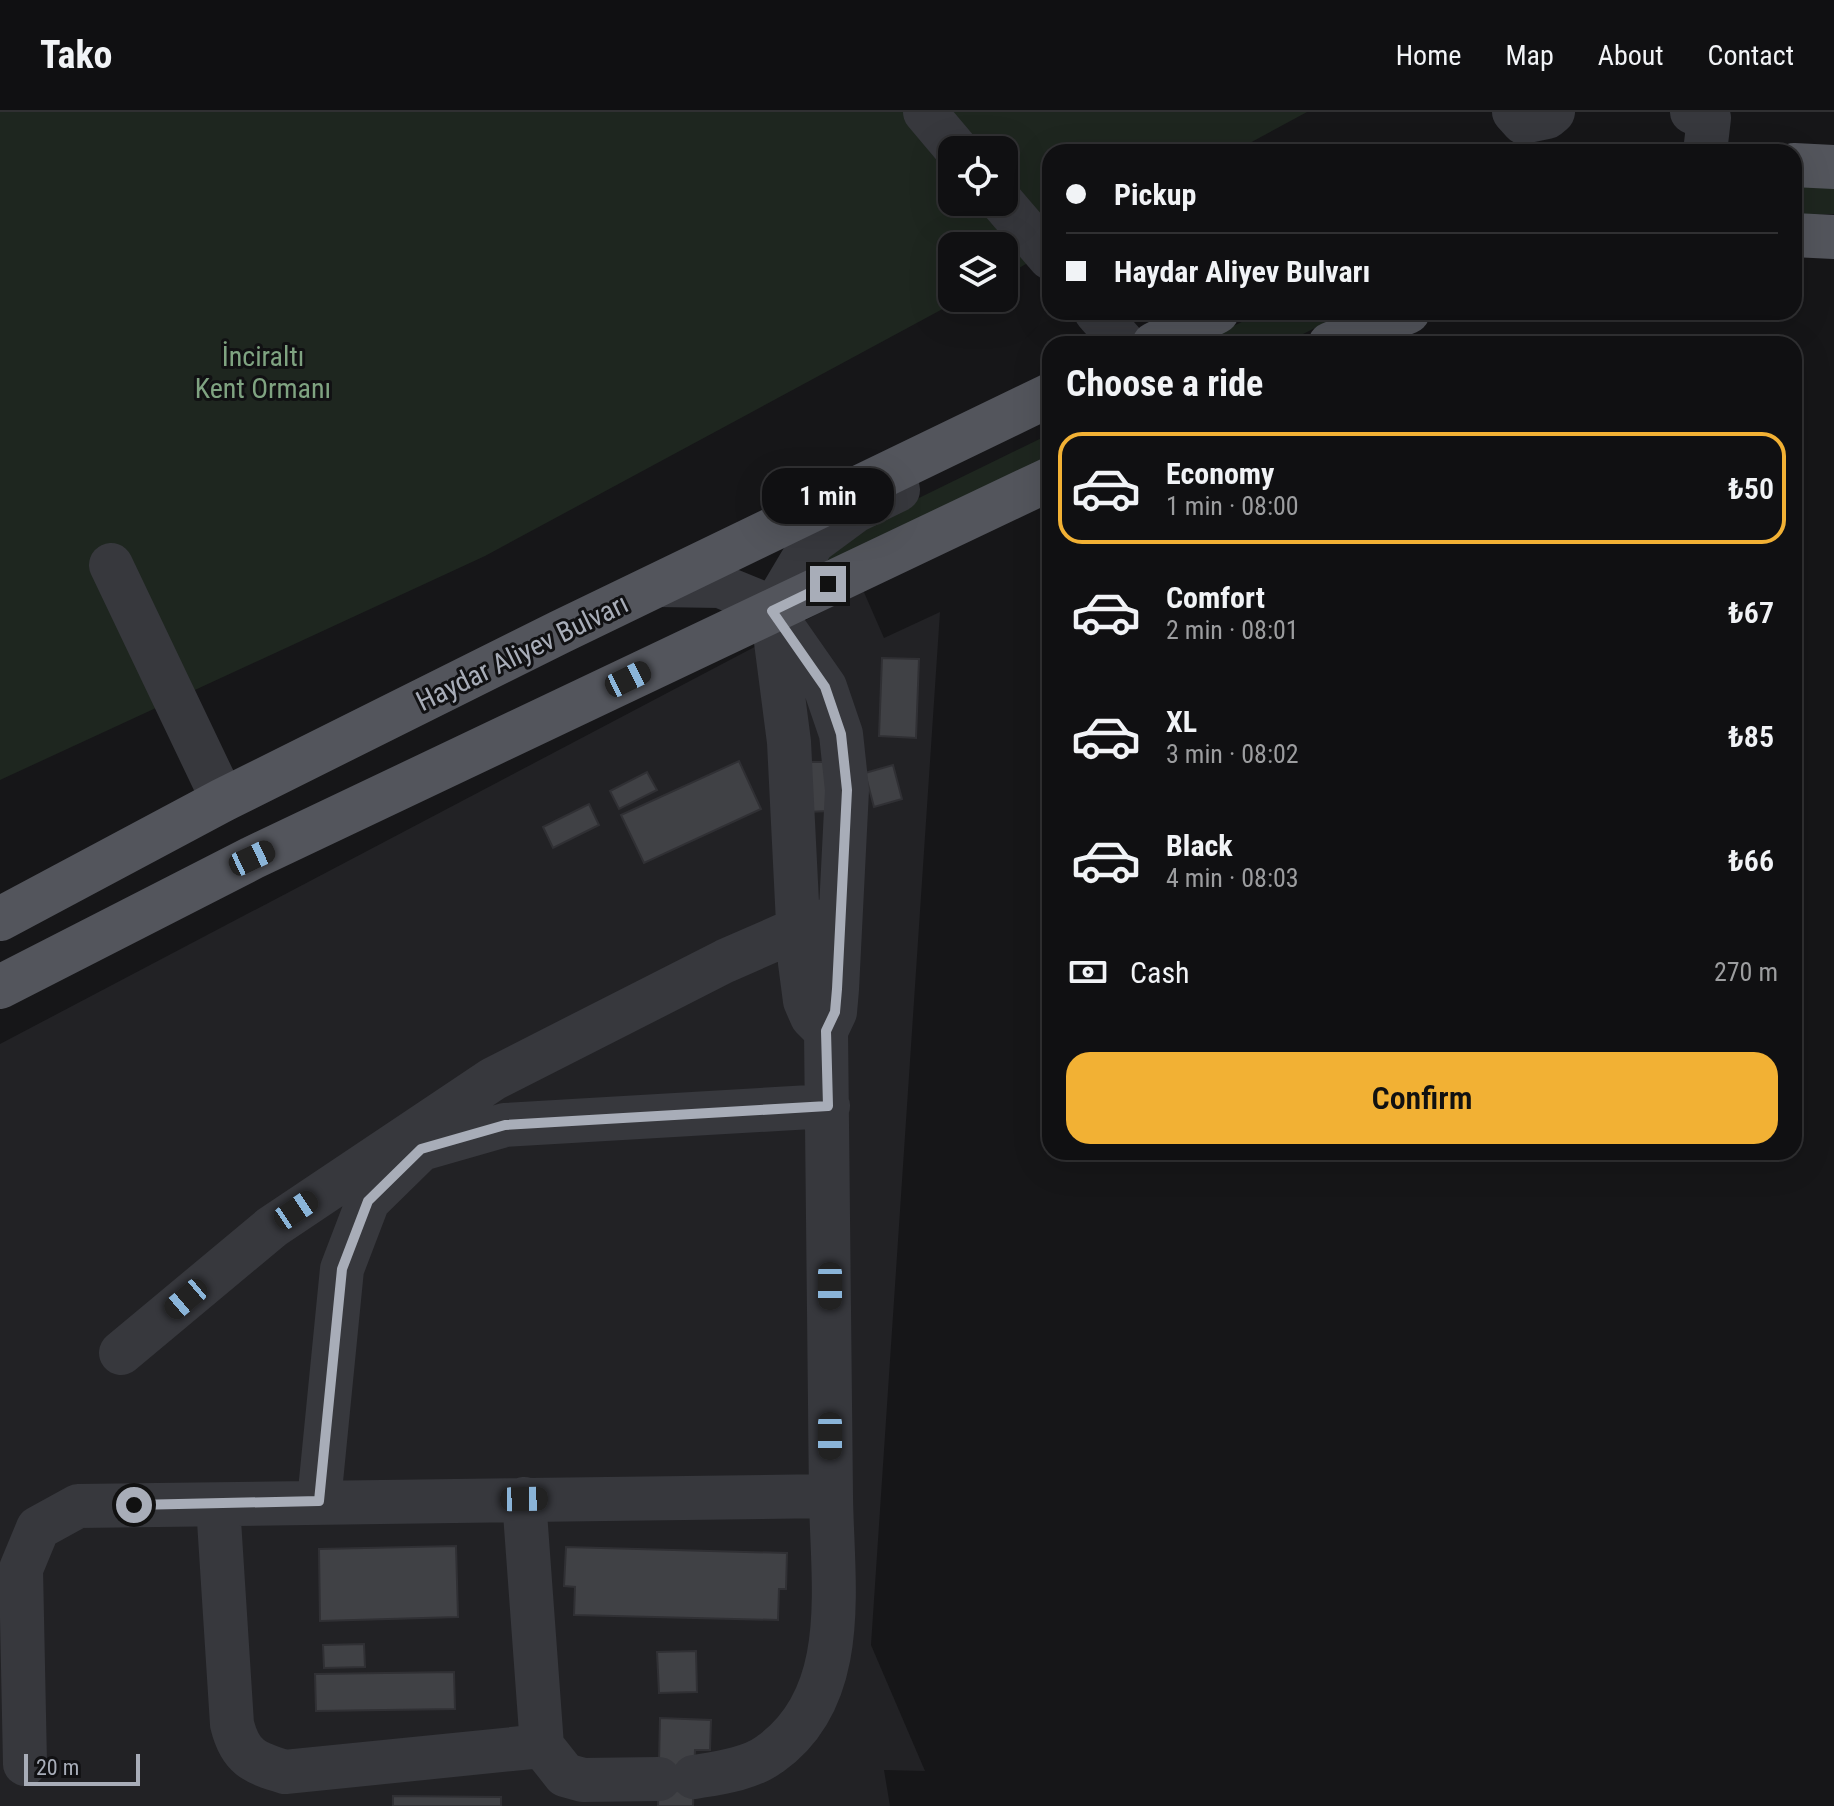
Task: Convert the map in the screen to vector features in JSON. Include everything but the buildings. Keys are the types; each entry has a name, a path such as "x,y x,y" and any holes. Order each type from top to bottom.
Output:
{"main road":[{"path":"1802,165 1834,167"},
{"path":"1802,235 1834,237"},
{"path":"1170,336 1201,320"},
{"path":"1350,336 1388,320"},
{"name":"Haydar Aliyev Bulvarı","path":"0,919 223,800 1042,399"},
{"path":"0,987 252,858 1042,483"},
{"path":"223,800 252,858"}],"street":[{"path":"925,112 945,136"},
{"path":"1514,112 1523,122 1547,117 1553,112"},
{"path":"1014,216 1042,249"},
{"path":"1103,320 1117,336"},
{"path":"826,1031 812,1017 805,1001 798,929 789,742 772,611 813,542 855,511 976,452 1042,414"},
{"path":"111,565 223,800"},
{"path":"524,1499 542,1746 565,1775 583,1780 676,1778 726,1772 768,1756 800,1727 824,1682 832,1639 826,1031 835,1012 847,790 841,734 825,687 772,611 759,602 720,586 659,585"},
{"path":"121,1353 272,1227 493,1079 697,975 798,929 840,916"},
{"path":"319,1501 342,1269 368,1201 421,1149 505,1125 828,1106"},
{"path":"25,1764 21,1569 38,1528 78,1506 831,1496"},
{"path":"218,1505 232,1724 237,1744 256,1763 285,1772 542,1746"}],"shaded area":[{"path":"863,590 884,638 940,612 871,1645 925,1771 884,1770 890,1806 0,1806 0,1044"}],"green space":[{"name":"İnciraltı Kent Ormanı","path":"0,112 1307,112 1248,144 1042,144 1042,255 1018,268 1018,232 938,232 938,311 485,556 0,780"},
{"path":"1802,184 1834,185 1834,214 1802,215"},
{"path":"1246,320 1331,320 1299,336 1212,336"},
{"path":"1042,438 1042,463 824,570 837,538"}],"route":[{"path":"134,1505 319,1501 342,1269 368,1201 421,1149 505,1125 828,1106 826,1031 835,1012 847,790 841,734 825,687 772,611 828,584"}]}
